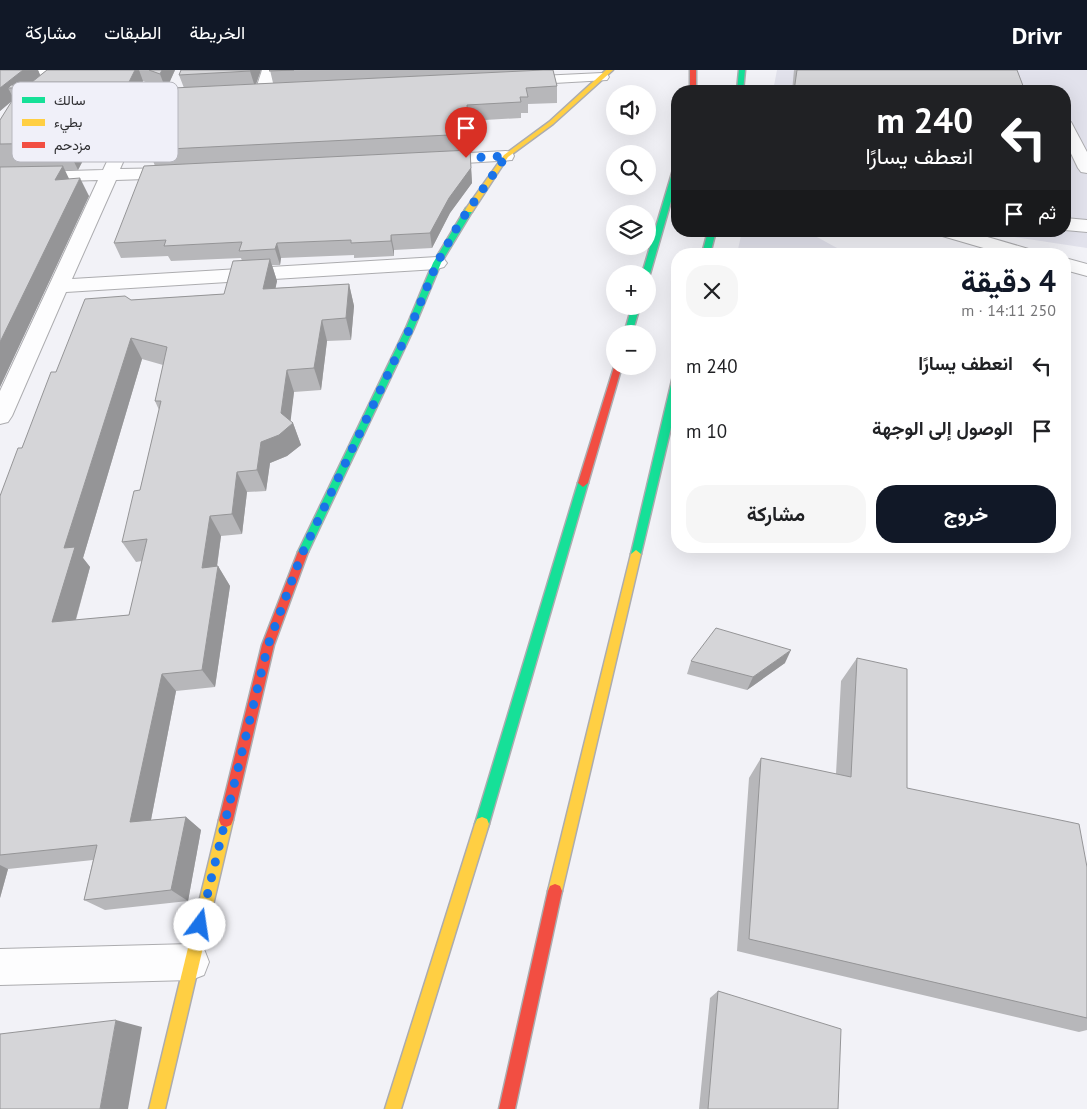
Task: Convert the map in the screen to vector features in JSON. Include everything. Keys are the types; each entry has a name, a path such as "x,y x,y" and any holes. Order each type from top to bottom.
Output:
{"main road":[{"path":"692,85 693,70"},
{"path":"741,85 742,70"},
{"path":"157,1109 268,645 301,556 410,328 437,263 460,222 506,156 551,123 606,74"},
{"path":"649,265 671,187"},
{"path":"393,1109 456,910 615,375"},
{"path":"507,1109 562,862 671,405"}],"street":[{"path":"0,74 55,70"},
{"path":"46,82 62,70"},
{"path":"262,95 269,70"},
{"path":"506,82 606,74"},
{"path":"244,95 282,94"},
{"path":"178,98 217,96"},
{"path":"1071,137 1087,168"},
{"path":"416,160 506,156"},
{"path":"0,416 114,162"},
{"path":"0,178 198,172"},
{"path":"1071,225 1087,226"},
{"path":"967,237 1005,248"},
{"path":"59,286 437,263"},
{"path":"1071,266 1087,270"},
{"path":"0,967 191,962"}],"shaded area":[{"path":"777,70 1087,70 1087,248 1014,237 1071,237 1071,85 774,85"},
{"path":"741,237 817,237 837,248 738,248"}],"building":[{"path":"0,70 23,70 0,88"},
{"path":"47,70 135,70 129,82 32,82"},
{"path":"149,70 162,70 160,74"},
{"path":"181,70 251,70 179,75"},
{"path":"543,70 553,70 557,86 526,88 528,97 520,97 521,102 467,105 469,134 178,149 178,88"},
{"path":"797,70 1017,70 1023,85 795,85"},
{"path":"12,101 12,144 0,144 0,120"},
{"path":"470,150 471,168 449,198 430,233 391,235 391,241 351,243 351,240 277,243 275,249 239,251 242,242 164,246 166,240 114,243 144,166"},
{"path":"63,166 55,180 80,178 0,342 0,167"},
{"path":"270,259 263,289 349,284 346,318 322,320 314,368 287,370 281,413 293,423 279,435 261,442 257,470 237,472 232,514 210,516 202,568 218,566 202,670 162,674 130,822 186,817 171,890 84,900 97,845 0,855 0,496 18,448 22,448 51,372 56,372 85,299 125,296 131,300 224,294 233,261","holes":["131,338 167,347 155,401 161,401 140,490 134,491 122,542 147,539 129,615 52,622 75,547 64,548"]},
{"path":"716,628 791,650 753,677 691,661"},
{"path":"857,658 907,669 907,788 1079,824 1087,867 1087,1018 749,939 761,758 851,777"},
{"path":"718,991 841,1029 838,1109 708,1109"},
{"path":"116,1020 100,1109 0,1109 0,1034"}],"traffic: fast":[{"path":"741,85 742,70"},
{"path":"649,265 671,187"},
{"path":"303,552 410,328 437,263 469,210"},
{"path":"708,248 710,237"},
{"path":"631,325 633,315"},
{"path":"636,554 671,406"},
{"path":"482,824 583,483"}],"traffic: slow":[{"path":"469,210 506,156 551,123 610,70"},
{"path":"555,891 636,554"},
{"path":"157,1109 226,820"},
{"path":"393,1109 482,824"}],"traffic: jam":[{"path":"693,70 693,85"},
{"path":"583,483 615,375"},
{"path":"226,820 268,645 303,552"},
{"path":"507,1109 555,891"}],"route":[{"path":"200,925 268,645 301,556 410,328 437,263 460,222 506,156 466,158"}]}
